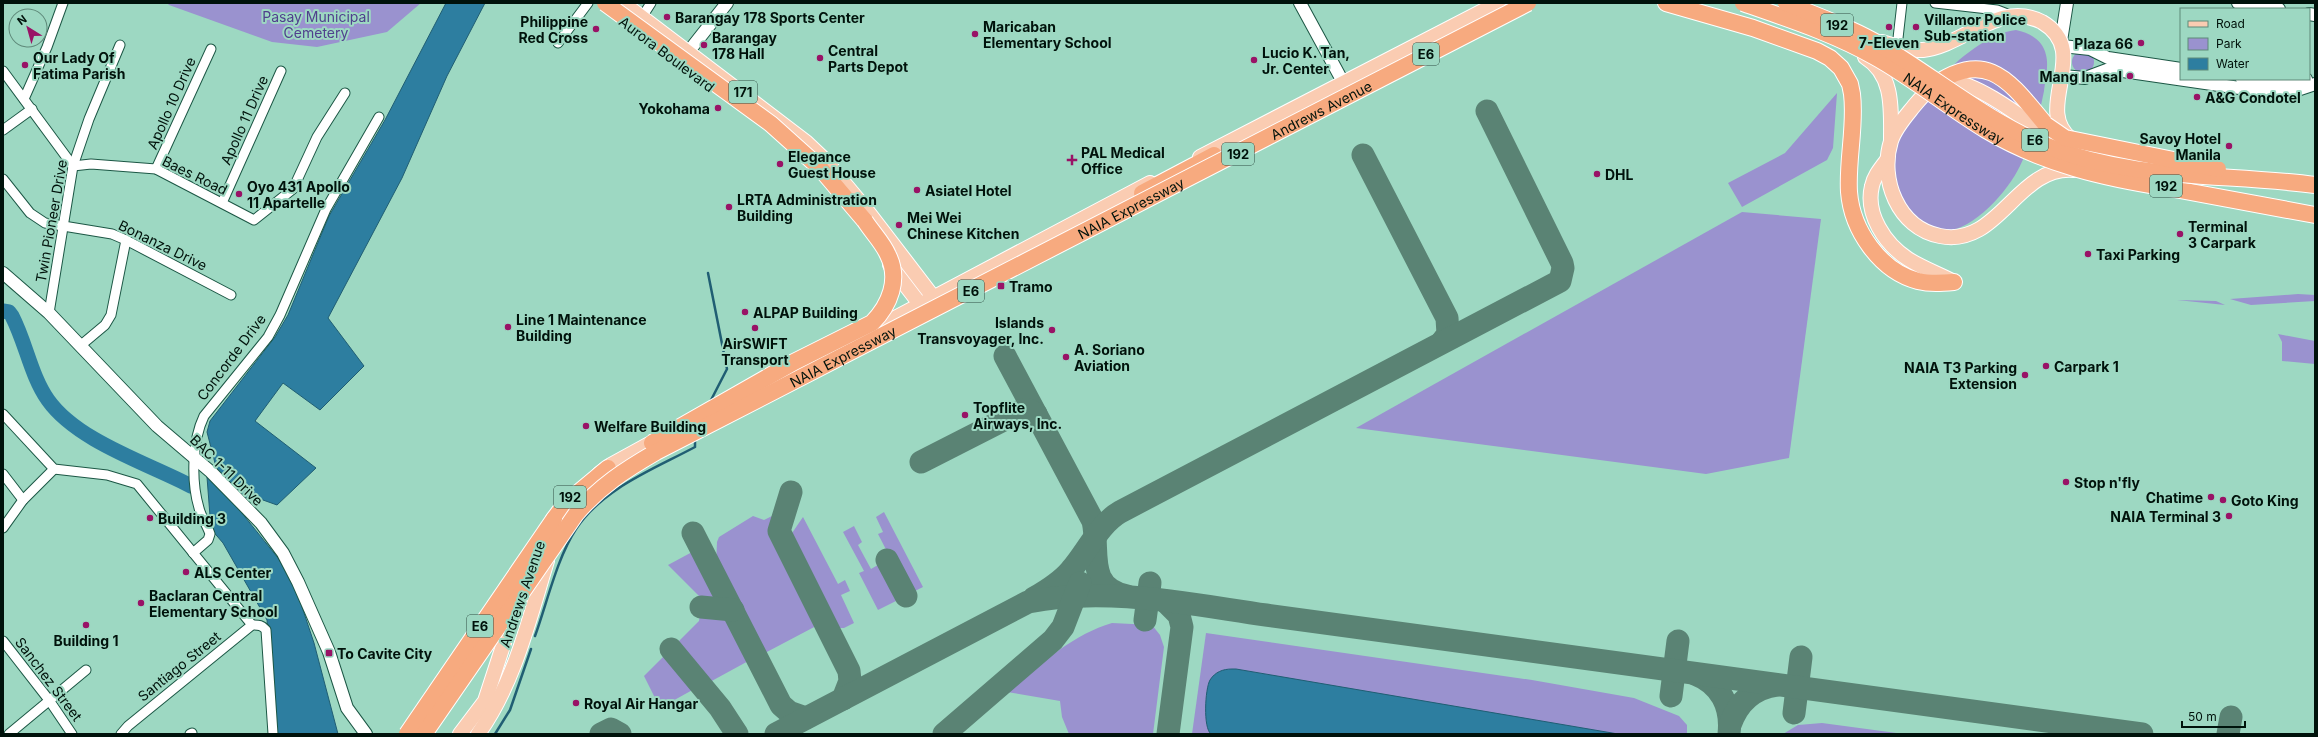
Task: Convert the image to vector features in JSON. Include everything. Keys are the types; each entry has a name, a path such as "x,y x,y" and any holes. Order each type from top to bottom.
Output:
{"highway":[{"path":"605,3 729,92 800,148 820,168 850,203 888,254 893,278 889,300 872,323 794,362 608,468"},
{"name":"NAIA Expressway","path":"407,734 566,503 608,468 944,297 1507,3"},
{"name":"NAIA Expressway","path":"424,734 576,514 590,498 617,474 656,452 1528,3"},
{"path":"1666,3 1753,28 1817,51 1830,58 1841,68 1850,84 1853,100 1849,193 1860,228 1878,256 1896,271 1924,282 1954,282"},
{"name":"NAIA Expressway","path":"1743,3 1813,28 1852,45 1875,57 1986,130 2015,146 2070,168 2122,181 2315,215"},
{"name":"NAIA Expressway","path":"1786,3 1849,29 1881,46 1994,119 2047,146 2097,162 2164,174 2273,180 2315,185"},
{"path":"1929,89 1948,77 1978,70 1994,72 2009,82 2046,125 2065,138 2273,180"}],"main road":[{"name":"Aurora Boulevard","path":"599,3 741,108 778,137 814,170 925,310"},
{"name":"Aurora Boulevard","path":"623,3 797,133 825,160 938,303"},
{"name":"Andrews Avenue","path":"460,734 485,701 538,543 554,517 578,490 611,465 735,408 925,310 1258,127 1498,3"},
{"name":"Andrews Avenue","path":"938,303 1264,140 1460,38 1537,3"},
{"name":"192","path":"1733,3 1828,39 1874,63 1886,79 1889,91 1891,139 1887,160 1890,186 1903,212 1919,228 1940,236 1958,237 1978,231 2023,191 2046,174 2058,170 2071,170 2315,210"},
{"name":"192","path":"1776,3 1897,47 1916,50 1928,49 1964,36 1987,22 2010,15 2024,15 2037,20 2050,28 2061,43 2063,76 2056,112 2058,122 2067,136 2090,151 2315,182"},
{"path":"1453,25 1460,38"},
{"path":"1929,89 1936,85 1950,82 1974,87 2032,125 2053,141 2090,151"},
{"name":"192","path":"1891,139 1909,113 1929,89"},
{"path":"741,108 749,97"},
{"path":"1258,127 1264,140"},
{"path":"1887,160 1876,174 1870,193 1873,212 1880,230 1894,248 1908,260 1954,282"},
{"name":"Andrews Avenue","path":"478,734 492,714 508,680 550,552 566,522 588,497 618,476 689,438"}],"street":[{"path":"24,99 48,47 63,3"},
{"path":"558,43 588,3"},
{"path":"642,17 651,3"},
{"path":"689,51 727,3"},
{"path":"1300,3 1344,82"},
{"path":"1897,47 1902,3"},
{"path":"1935,3 1997,10 2010,15"},
{"path":"2067,3 2061,43 2090,49 2098,54 2180,69"},
{"path":"2238,3 2272,8"},
{"name":"Twin Pioneer Drive","path":"49,313 73,166 89,119 120,45"},
{"name":"Apollo 10 Drive","path":"156,169 211,49"},
{"path":"2095,73 2100,64 2098,54"},
{"path":"2063,76 2085,78 2109,69 2180,79"},
{"path":"3,71 73,166"},
{"name":"Apollo 11 Drive","path":"222,203 281,71"},
{"path":"2185,80 2274,93 2294,91 2315,84"},
{"path":"2248,80 2270,84 2293,83 2303,80"},
{"name":"Baes Road","path":"73,166 91,164 156,169 254,220 293,189 317,137 345,93"},
{"path":"3,130 32,109"},
{"name":"Concorde Drive","path":"193,553 208,540 210,534 199,509 195,458 199,427 204,416 268,337 280,315 326,209 379,117"},
{"name":"Bonanza Drive","path":"3,179 30,213 45,223 112,234 232,295"},
{"path":"80,346 105,325 111,315 126,240"},
{"name":"BAC 1-11 Drive","path":"3,273 49,313 157,426 211,472 242,503 283,553 318,626 347,708 366,734"},
{"path":"3,414 54,469 106,476 137,484 193,553 255,625 266,630 273,734"},
{"path":"3,528 23,500 54,469"},
{"path":"3,474 23,500"},
{"name":"Santiago Street","path":"121,734 128,726 255,625"},
{"name":"Sanchez Street","path":"3,641 50,700 72,734"},
{"path":"3,728 8,734 86,670"}],"green space":[{"name":"Pasay Municipal Cemetery","path":"167,3 421,3 387,32 317,47 272,42"},
{"path":"2016,30 2031,35 2039,41 2047,59 2042,101 2028,148 2015,176 1989,208 1967,224 1956,229 1945,231 1935,230 1908,213 1900,200 1894,175 1894,159 1901,134 1926,95 1942,76 1960,59 1979,45 1998,35"},
{"path":"2083,51 2087,52 2093,58 2093,66 2087,72 2083,73 2079,72 2073,66 2072,62 2073,58 2079,52"},
{"path":"1837,93 1833,148 1827,160 1742,207 1728,183 1785,153"},
{"path":"1742,212 1821,219 1789,458 1706,474 1356,428"},
{"path":"2298,294 2315,295 2315,301 2251,305 2230,299"},
{"path":"2177,300 2216,301 2225,305"},
{"path":"2278,334 2315,341 2315,364 2282,361 2282,342"},
{"path":"884,512 923,587 909,594 878,534 883,532 876,517"},
{"path":"778,513 774,531 776,542 818,625 763,654 716,566 717,542 719,537 753,516 764,520"},
{"path":"803,517 838,584 845,580 850,591 841,595 854,623 844,628 834,628 789,542 790,536"},
{"path":"854,526 862,542 858,545 871,569 883,562 902,598 878,610 859,573 864,571 843,532"},
{"path":"694,551 722,603 703,600 668,565"},
{"path":"700,614 728,617 752,659 708,683 676,644 699,621"},
{"path":"1112,623 1152,625 1160,635 1164,647 1153,734 1069,734 1062,717 1060,701 1007,692 1043,662 1069,643 1097,628"},
{"path":"1206,633 1532,680 1634,698 1679,716 1687,725 1687,734 1192,734"},
{"path":"667,653 696,688 660,708 644,676"},
{"path":"1822,723 1904,734 1783,734 1798,725"}],"water":[{"path":"446,3 485,3 447,76 402,178 328,318 364,366 320,410 283,383 255,421 316,468 277,505 249,495 237,507 278,558 296,589 314,643 338,734 276,734 267,620 223,543 211,529 207,477 216,467 207,432 210,421 275,337 288,315 329,216 385,120"},
{"path":"1236,669 1618,734 1211,734 1208,730 1206,717 1208,685 1212,677 1222,670"}],"waterway":[{"path":"708,273 727,369 710,402"},
{"path":"3,311 9,312 12,316 37,381 48,400 61,415 76,428 114,450 191,486"},
{"path":"535,636 563,553 576,529 587,515 600,502 630,481 695,447 695,439"},
{"path":"495,734 510,710 531,649"}],"taxiway":[{"path":"1034,598 1054,586 1063,578 1077,563 1099,531 1120,512 1560,281 1563,268 1562,263 1487,111"},
{"path":"1363,155 1447,318 1448,334 1442,342"},
{"path":"1005,356 1093,521 1097,566 1100,576 1105,585 1114,591 1127,596"},
{"path":"921,462 1023,410 1029,410 1036,414"},
{"path":"791,492 779,531 849,671 850,681 843,699"},
{"path":"693,533 781,705 789,712 806,718"},
{"path":"887,560 906,596"},
{"path":"944,734 1053,640 1063,627 1080,583"},
{"path":"1145,620 1150,583"},
{"path":"776,734 1028,602 1087,596 1147,598 2142,734"},
{"path":"1165,601 1179,615 1182,627 1168,734"},
{"path":"701,607 733,610"},
{"path":"1671,696 1678,641"},
{"path":"671,649 720,708 737,734"},
{"path":"1794,713 1801,657"},
{"path":"1695,674 1712,684 1723,698 1729,715 1729,734"},
{"path":"1730,725 1737,709 1742,703 1761,689 1777,685"},
{"path":"2228,734 2231,717"},
{"path":"601,734 611,729 620,734"}],"place":[{"name":"Barangay 178 Sports Center","path":"667,17"},
{"name":"7-Eleven","path":"1889,27"},
{"name":"Villamor Police Sub-station","path":"1916,27"},
{"name":"Philippine Red Cross","path":"596,29"},
{"name":"Maricaban Elementary School","path":"975,34"},
{"name":"Plaza 66","path":"2141,43"},
{"name":"Barangay 178 Hall","path":"704,45"},
{"name":"Central Parts Depot","path":"820,58"},
{"name":"Lucio K. Tan, Jr. Center","path":"1254,60"},
{"name":"Our Lady Of Fatima Parish","path":"25,65"},
{"name":"Mang Inasal","path":"2130,76"},
{"name":"A&G Condotel","path":"2197,97"},
{"name":"Yokohama","path":"718,108"},
{"name":"Savoy Hotel Manila","path":"2229,146"},
{"name":"PAL Medical Office","path":"1072,160"},
{"name":"Elegance Guest House","path":"780,164"},
{"name":"DHL","path":"1597,174"},
{"name":"Asiatel Hotel","path":"917,190"},
{"name":"Oyo 431 Apollo 11 Apartelle","path":"239,194"},
{"name":"LRTA Administration Building","path":"729,207"},
{"name":"Mei Wei Chinese Kitchen","path":"899,225"},
{"name":"Terminal 3 Carpark","path":"2180,234"},
{"name":"Taxi Parking","path":"2088,254"},
{"name":"Tramo","path":"1001,286"},
{"name":"ALPAP Building","path":"745,312"},
{"name":"Line 1 Maintenance Building","path":"508,327"},
{"name":"AirSWIFT Transport","path":"755,328"},
{"name":"Islands Transvoyager, Inc.","path":"1052,330"},
{"name":"A. Soriano Aviation","path":"1066,357"},
{"name":"Carpark 1","path":"2046,366"},
{"name":"NAIA T3 Parking Extension","path":"2025,375"},
{"name":"Topflite Airways, Inc.","path":"965,415"},
{"name":"Welfare Building","path":"586,426"},
{"name":"Stop n'fly","path":"2066,482"},
{"name":"Chatime","path":"2211,497"},
{"name":"Goto King","path":"2223,500"},
{"name":"NAIA Terminal 3","path":"2229,516"},
{"name":"Building 3","path":"150,518"},
{"name":"ALS Center","path":"186,572"},
{"name":"Baclaran Central Elementary School","path":"141,603"},
{"name":"Building 1","path":"86,625"},
{"name":"To Cavite City","path":"329,653"},
{"name":"Royal Air Hangar","path":"576,703"}]}
